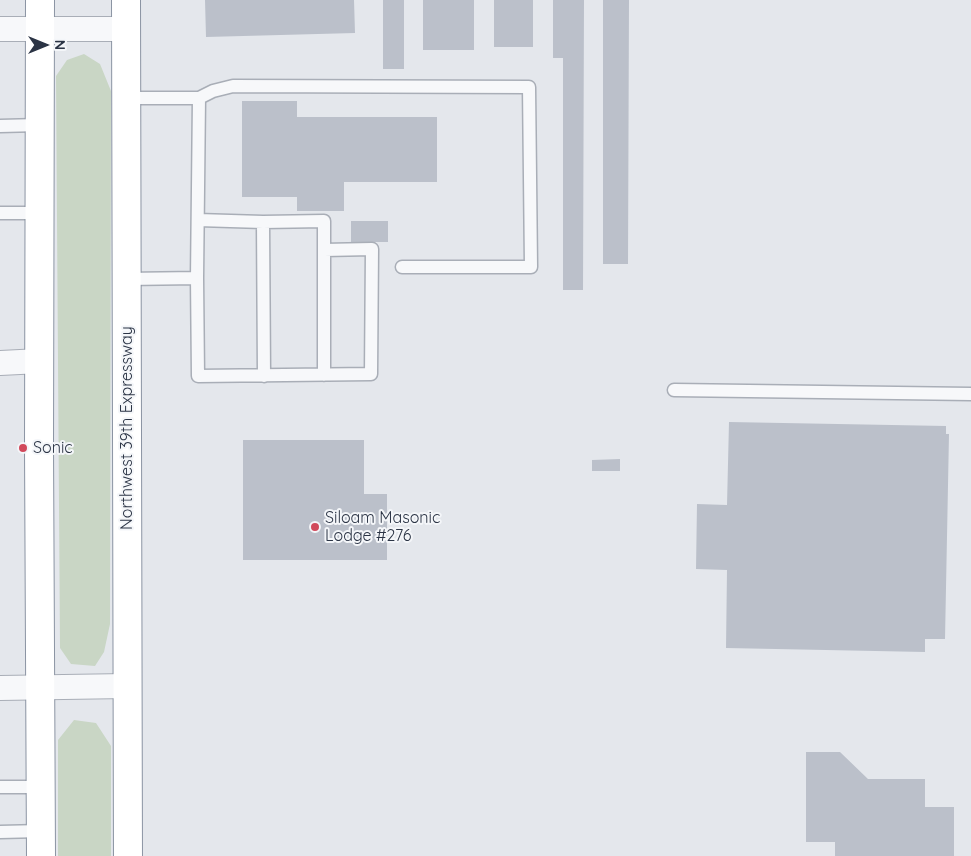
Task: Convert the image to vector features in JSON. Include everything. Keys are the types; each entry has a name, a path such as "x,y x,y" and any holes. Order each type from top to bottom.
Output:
{"highway":[{"path":"40,0 41,844"},
{"name":"Northwest 39th Expressway","path":"126,0 128,856"}],"street":[{"path":"0,29 126,29"},
{"path":"0,363 40,362"},
{"path":"0,688 127,686"}],"lane":[{"path":"127,98 199,98 213,91 233,86 529,87 531,267 402,267"},
{"path":"199,98 198,376 370,374 372,249 324,250"},
{"path":"0,126 40,125"},
{"path":"0,214 40,213"},
{"path":"198,220 324,222 324,375"},
{"path":"263,222 264,376"},
{"path":"126,279 197,278"},
{"path":"674,390 971,394"},
{"path":"0,787 41,787"},
{"path":"0,832 41,844"}],"green space":[{"path":"84,54 100,64 111,91 110,624 104,652 95,666 71,664 60,648 56,76 67,60"},
{"path":"74,720 96,723 111,746 111,856 58,856 58,740"}],"building":[{"path":"205,0 354,0 355,33 206,37"},
{"path":"383,0 404,0 404,69 383,69"},
{"path":"423,0 474,0 474,50 423,50"},
{"path":"494,0 533,0 533,47 494,47"},
{"path":"553,0 584,0 583,290 563,290 563,58 553,58"},
{"path":"603,0 629,0 628,264 603,264"},
{"path":"242,101 297,101 297,117 437,117 437,182 344,182 344,211 297,211 297,197 242,197"},
{"path":"351,221 388,221 388,242 351,242"},
{"path":"729,422 946,426 946,434 949,434 945,639 925,639 925,652 726,648 727,570 696,569 697,504 727,505"},
{"name":"Siloam Masonic Lodge #276","path":"243,440 364,440 364,494 387,494 387,560 243,560"},
{"path":"620,459 620,471 592,471 592,460"},
{"path":"806,752 840,752 868,779 925,779 925,807 954,807 954,856 835,856 835,842 806,842"}],"place":[{"name":"Sonic","path":"23,448"},
{"name":"Siloam Masonic Lodge #276","path":"315,527"}]}
